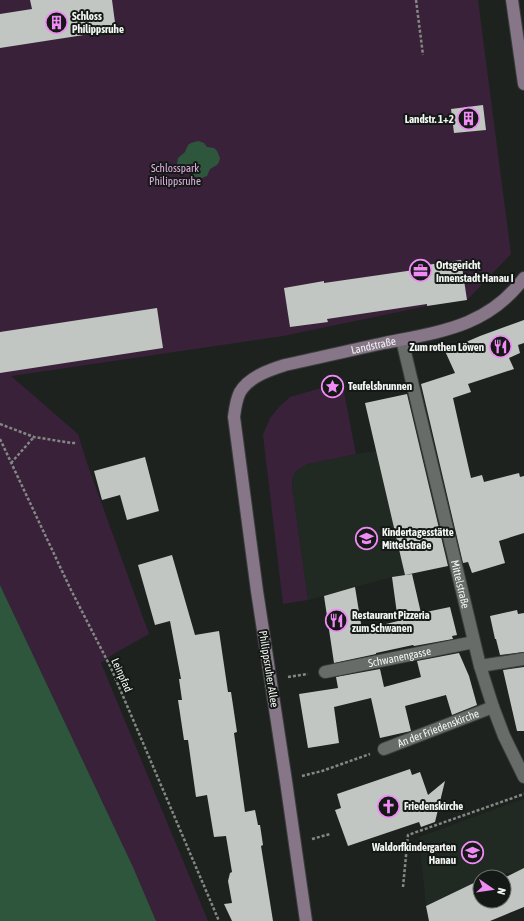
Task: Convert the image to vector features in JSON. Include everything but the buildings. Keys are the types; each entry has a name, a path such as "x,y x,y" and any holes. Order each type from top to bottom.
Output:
{"main road":[{"path":"512,0 524,84"},
{"name":"Landstraße","path":"234,417 236,403 240,393 252,379 267,371 285,365 444,331 473,320 491,310 514,291 524,278"},
{"name":"Philippsruher Allee","path":"234,417 257,591 306,921"}],"street":[{"name":"Mittelstraße","path":"402,340 480,666 504,736 524,777"},
{"name":"Schwanengasse","path":"325,672 474,642"},
{"path":"480,666 524,659"},
{"name":"An der Friedenskirche","path":"384,749 493,707"}],"path":[{"path":"416,0 423,55"},
{"path":"0,424 34,436 78,443"},
{"path":"11,463 34,436"},
{"name":"Leinpfad","path":"0,439 68,583 111,668 219,921"},
{"path":"271,680 325,672"},
{"path":"314,773 384,749"},
{"path":"403,887 408,835 522,796"},
{"path":"320,837 330,834"}],"shaded area":[{"path":"198,141 204,143 207,147 214,148 220,158 217,165 210,169 207,176 202,178 195,177 188,170 181,169 177,164 178,158 185,152 188,145"},
{"name":"Kindertagesstätte Mittelstraße","path":"413,442 412,573 308,600 292,486 293,475 301,467 308,464 376,451"},
{"path":"0,585 133,867 156,921 0,921"},
{"name":"Waldorfkindergarten Hanau","path":"523,799 524,868 512,873 512,869 472,869 472,909 501,909 504,916 490,921 429,921 426,906 419,837"}],"green space":[{"name":"Schlosspark Philippsruhe","path":"0,0 478,0 511,254 467,300 427,306 283,336 11,376 78,434 88,466 149,634 115,653 101,663 208,921 156,921 133,867 0,585"},
{"path":"342,382 356,454 308,464 300,468 294,475 292,486 308,600 283,604 263,435 270,418 290,397"}],"place":[{"name":"Schloss Philippsruhe","path":"57,22"},
{"name":"Landstr. 1+2","path":"469,119"},
{"name":"Ortsgericht Innenstadt Hanau I","path":"420,271"},
{"name":"Zum rothen Löwen","path":"500,347"},
{"name":"Teufelsbrunnen","path":"333,386"},
{"name":"Kindertagesstätte Mittelstraße","path":"367,538"},
{"name":"Restaurant Pizzeria zum Schwanen","path":"336,621"},
{"name":"Friedenskirche","path":"388,806"},
{"name":"Waldorfkindergarten Hanau","path":"472,853"}]}
